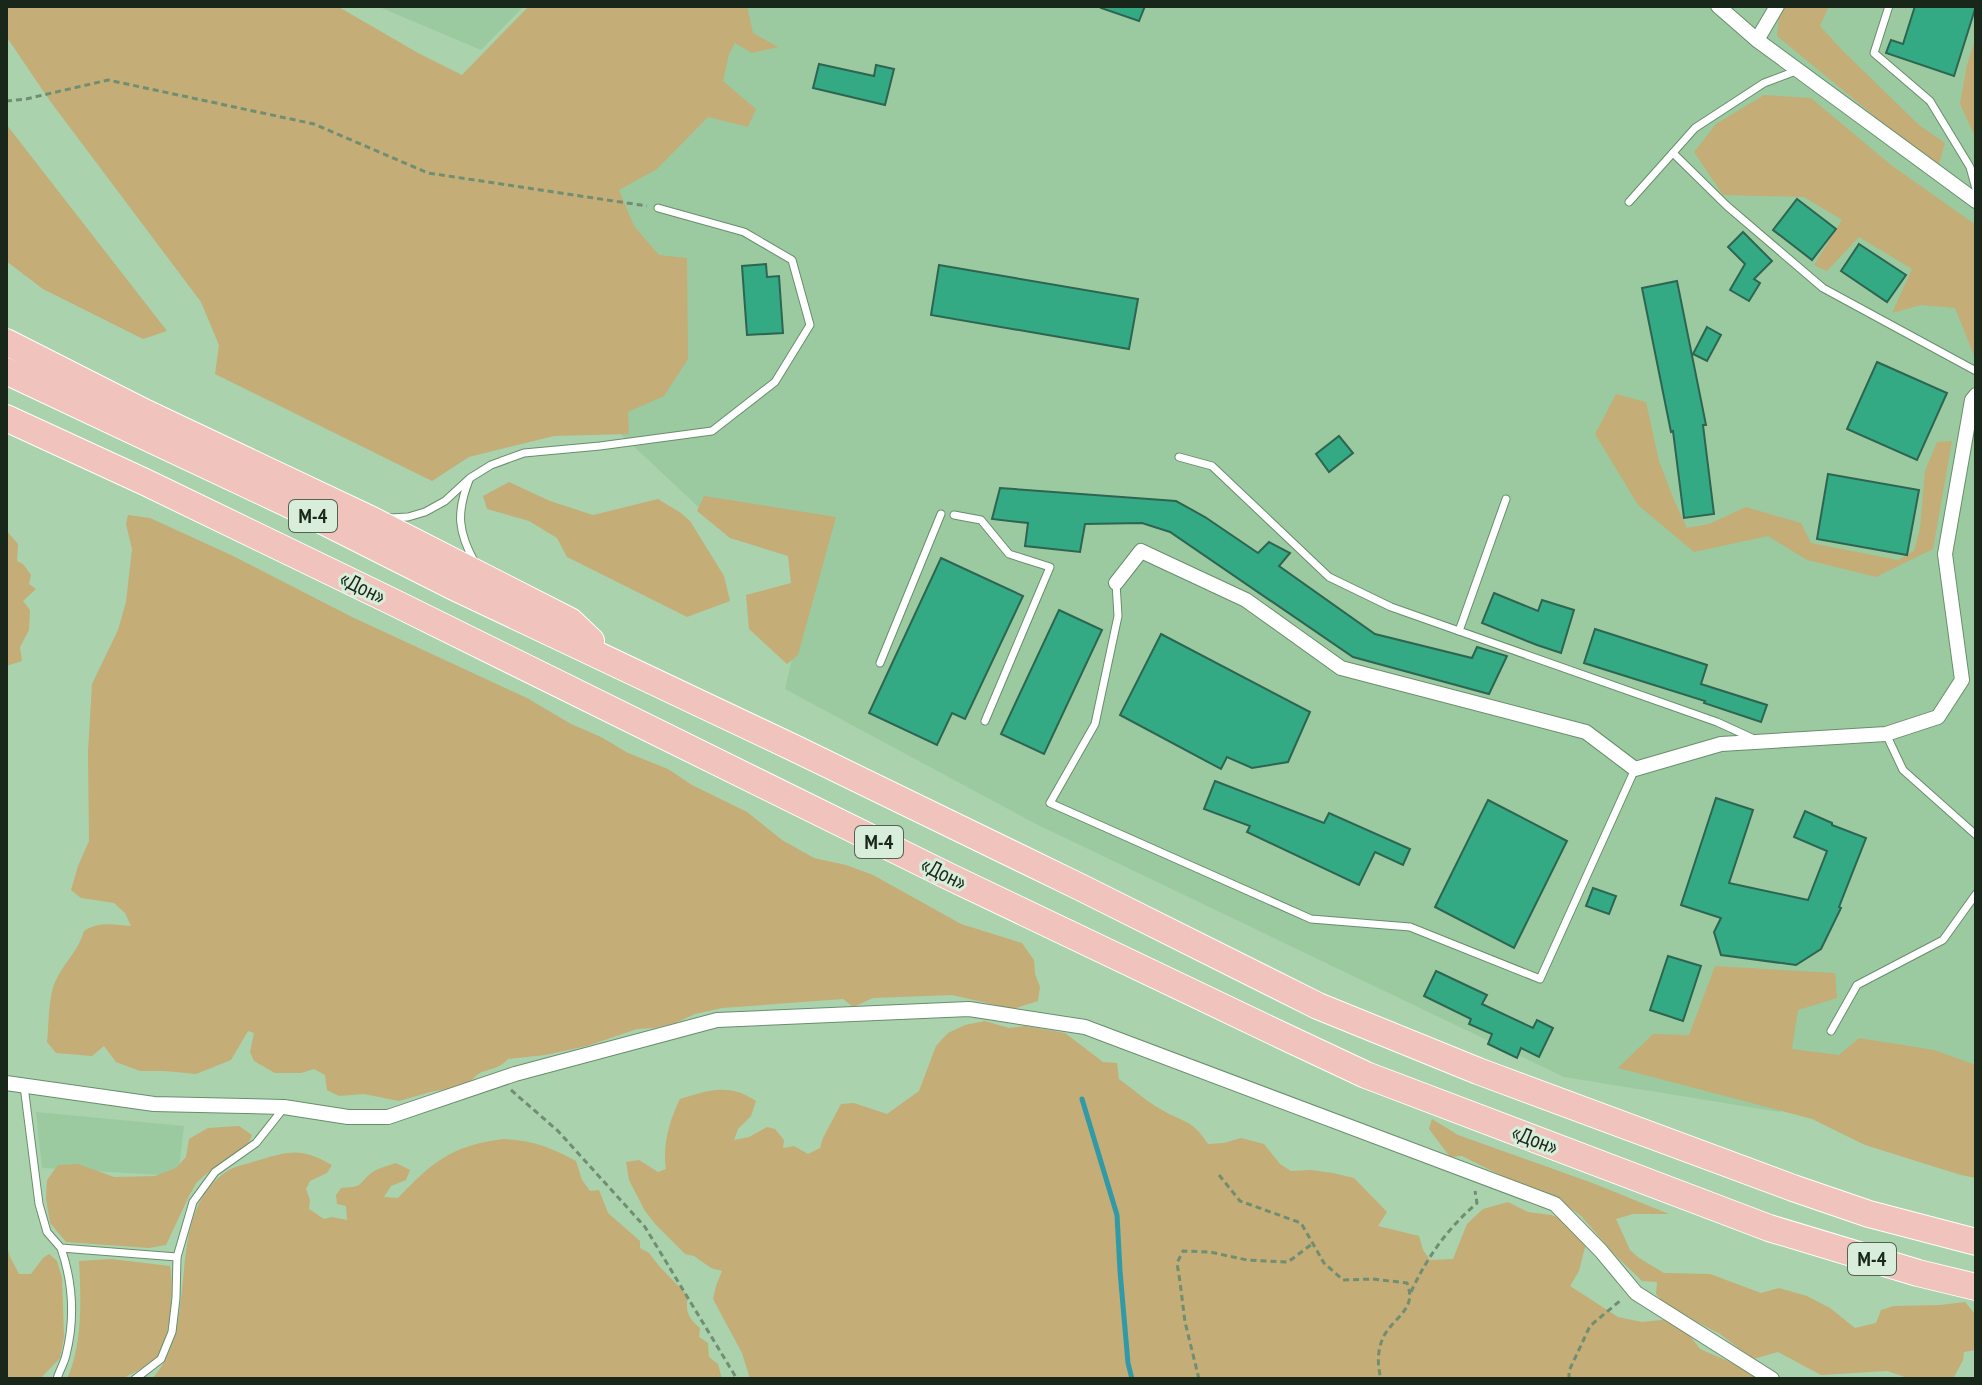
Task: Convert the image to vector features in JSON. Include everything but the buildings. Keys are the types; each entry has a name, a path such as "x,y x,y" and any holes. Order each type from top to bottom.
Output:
{"highway":[{"name":"М-4","path":"6,342 146,413 372,520 570,621 618,664"},
{"name":"М-4","path":"6,371 1096,894 1318,1006 1478,1071 1793,1188 1869,1214 1976,1242"},
{"name":"«Дон»","path":"6,418 395,603 948,876 1366,1075 1769,1228 1918,1273 1976,1287"}],"street":[{"path":"1718,6 1757,40 1976,201"},
{"path":"1757,40 1777,6"},
{"path":"1116,583 1141,551 1246,600 1341,668 1586,732 1635,769 1721,744 1886,734 1938,717 1962,680 1945,554 1972,400 1976,395"},
{"path":"6,1083 154,1104 284,1107 348,1117 388,1117 499,1079 717,1020 969,1009 1085,1027 1555,1204 1601,1251 1633,1290 1772,1379"}],"lane":[{"path":"1889,6 1874,53 1930,101 1970,167 1976,189"},
{"path":"1629,202 1695,128 1764,83 1798,70"},
{"path":"1673,153 1727,206 1823,288 1976,371"},
{"path":"372,520 408,517 425,512 445,501 470,478 491,465 524,453 712,431 775,382 810,325 792,260 744,232 658,208"},
{"path":"1179,457 1212,466 1329,577 1391,607 1717,722 1761,742"},
{"path":"470,478 461,502 460,523 466,547 482,577"},
{"path":"1459,631 1506,499"},
{"path":"880,663 941,514"},
{"path":"954,515 981,520 1009,554 1050,567 985,721"},
{"path":"1116,583 1118,616 1095,724 1050,803 1311,919 1410,927 1540,979 1635,769"},
{"path":"1886,734 1903,770 1976,835"},
{"path":"1831,1031 1857,985 1943,940 1976,894"},
{"path":"24,1086 39,1204 47,1232 61,1248 69,1271 72,1297 72,1330 66,1360 57,1379"},
{"path":"135,1379 161,1359 172,1332 177,1257 193,1202 215,1172 256,1143 284,1107"},
{"path":"61,1248 177,1257"}],"path":[{"path":"6,101 108,80 314,124 428,173 658,208"},
{"path":"499,1079 558,1131 645,1227 737,1379"},
{"path":"1381,1379 1377,1363 1384,1336 1407,1308 1423,1266 1455,1222 1477,1203 1471,1173"},
{"path":"1219,1175 1240,1201 1301,1223 1324,1263 1343,1280 1373,1279 1407,1283 1411,1292"},
{"path":"1199,1379 1185,1322 1177,1263 1183,1251 1288,1262 1312,1244"},
{"path":"1569,1379 1569,1371 1590,1326 1633,1290"}],"shaded area":[{"path":"6,6 337,6 462,75 529,6 747,6 753,33 778,47 752,53 735,43 729,54 723,81 756,109 748,127 708,117 657,169 619,190 634,226 659,255 687,258 688,359 664,396 628,412 629,434 554,436 469,457 432,481 215,374 219,345 201,302 50,101 6,36"},
{"path":"377,6 524,6 481,50"},
{"path":"710,6 1976,6 1976,1098 1832,1072 1780,1112 1564,1077 1036,824 785,689 821,536 708,516 610,424 588,185"},
{"path":"1786,6 1829,6 1820,26 1919,125 1945,143 1939,164 1907,143 1777,36 1779,18"},
{"path":"1976,36 1976,139 1960,104"},
{"path":"1764,95 1811,98 1891,165 1976,225 1975,358 1955,308 1921,305 1892,313 1912,269 1859,237 1827,271 1814,265 1842,220 1804,197 1723,195 1694,152 1716,124"},
{"path":"6,124 167,331 143,339 43,289 6,261"},
{"path":"1616,394 1646,402 1659,461 1687,528 1709,524 1746,507 1801,523 1811,543 1898,560 1914,551 1920,528 1925,471 1937,442 1952,441 1933,549 1876,577 1807,560 1768,536 1694,552 1638,505 1595,434"},
{"path":"509,482 550,501 593,515 658,499 690,521 724,576 730,601 687,617 567,557 557,538 529,521 487,509 483,496"},
{"path":"704,496 836,517 798,655 787,664 749,629 746,595 791,583 788,556 730,538 697,511"},
{"path":"128,515 150,518 231,555 352,617 527,698 571,724 668,769 692,785 747,812 782,840 814,858 873,875 961,924 1022,943 1034,960 1040,987 1038,1001 1013,1009 952,995 873,998 853,1007 843,999 722,1008 695,1014 675,1023 637,1029 587,1046 508,1059 480,1073 466,1087 434,1091 399,1101 364,1094 339,1096 327,1090 325,1075 314,1069 301,1073 275,1073 254,1061 250,1052 254,1033 248,1031 231,1060 196,1074 140,1071 116,1062 104,1046 92,1056 56,1053 47,1042 52,994 56,980 84,931 101,925 131,926 125,913 114,903 81,898 71,890 89,841 88,752 92,684 118,630 126,602 132,549 126,524"},
{"path":"6,530 18,544 17,561 31,575 29,584 36,589 23,601 30,610 29,630 20,647 22,661 6,666"},
{"path":"1715,966 1835,973 1837,998 1798,1010 1792,1049 1839,1055 1859,1038 1934,1050 1976,1065 1976,1178 1865,1145 1812,1119 1618,1068 1653,1034 1689,1035"},
{"path":"985,1021 1009,1028 1025,1026 1065,1033 1103,1062 1117,1063 1119,1079 1156,1107 1192,1126 1208,1144 1241,1138 1264,1144 1280,1164 1291,1171 1311,1170 1354,1178 1387,1212 1378,1226 1419,1236 1430,1260 1453,1259 1467,1224 1483,1209 1508,1202 1528,1212 1564,1219 1586,1243 1579,1271 1570,1286 1618,1317 1642,1322 1671,1319 1684,1328 1700,1349 1769,1379 750,1379 742,1353 713,1299 722,1271 685,1254 656,1225 629,1180 626,1162 639,1160 658,1172 666,1169 668,1133 680,1099 719,1090 737,1092 756,1101 751,1116 738,1129 734,1140 749,1137 767,1127 775,1129 784,1140 783,1148 794,1146 808,1154 820,1148 841,1104 854,1103 887,1114 919,1091 936,1046 948,1033"},
{"path":"36,1112 184,1126 178,1176 42,1168"},
{"path":"1432,1119 1458,1135 1669,1214 1633,1214 1616,1219 1630,1250 1664,1273 1710,1274 1761,1293 1779,1288 1807,1296 1830,1308 1855,1328 1876,1323 1881,1310 1894,1306 1965,1302 1976,1315 1976,1350 1964,1352 1953,1379 1911,1379 1887,1371 1821,1375 1778,1352 1753,1359 1720,1334 1666,1306 1656,1294 1657,1282 1642,1281 1581,1216 1552,1195 1512,1181 1462,1156 1450,1157 1429,1129"},
{"path":"239,1126 252,1135 246,1149 197,1182 166,1245 149,1248 66,1242 50,1223 47,1180 58,1165 78,1164 114,1177 155,1176 176,1168 186,1157 189,1139 208,1128"},
{"path":"504,1139 542,1146 576,1161 582,1180 590,1191 599,1190 608,1213 640,1241 640,1248 649,1253 688,1296 688,1314 700,1328 699,1337 708,1343 709,1357 718,1364 722,1379 152,1379 167,1356 176,1329 194,1215 207,1191 227,1171 287,1153 303,1153 321,1159 332,1165 327,1173 310,1181 306,1189 309,1209 324,1219 347,1220 346,1206 337,1204 336,1195 341,1188 356,1186 376,1170 396,1163 410,1170 406,1180 391,1186 384,1197 398,1198 445,1157 471,1146"},
{"path":"6,1243 19,1274 31,1274 49,1254 57,1261 62,1278 64,1337 60,1358 40,1379 6,1379"},
{"path":"111,1259 170,1266 172,1287 165,1340 156,1358 123,1378 67,1379 78,1336 79,1261"}],"waterway":[{"path":"1082,1099 1117,1215 1128,1363 1132,1379"}]}
